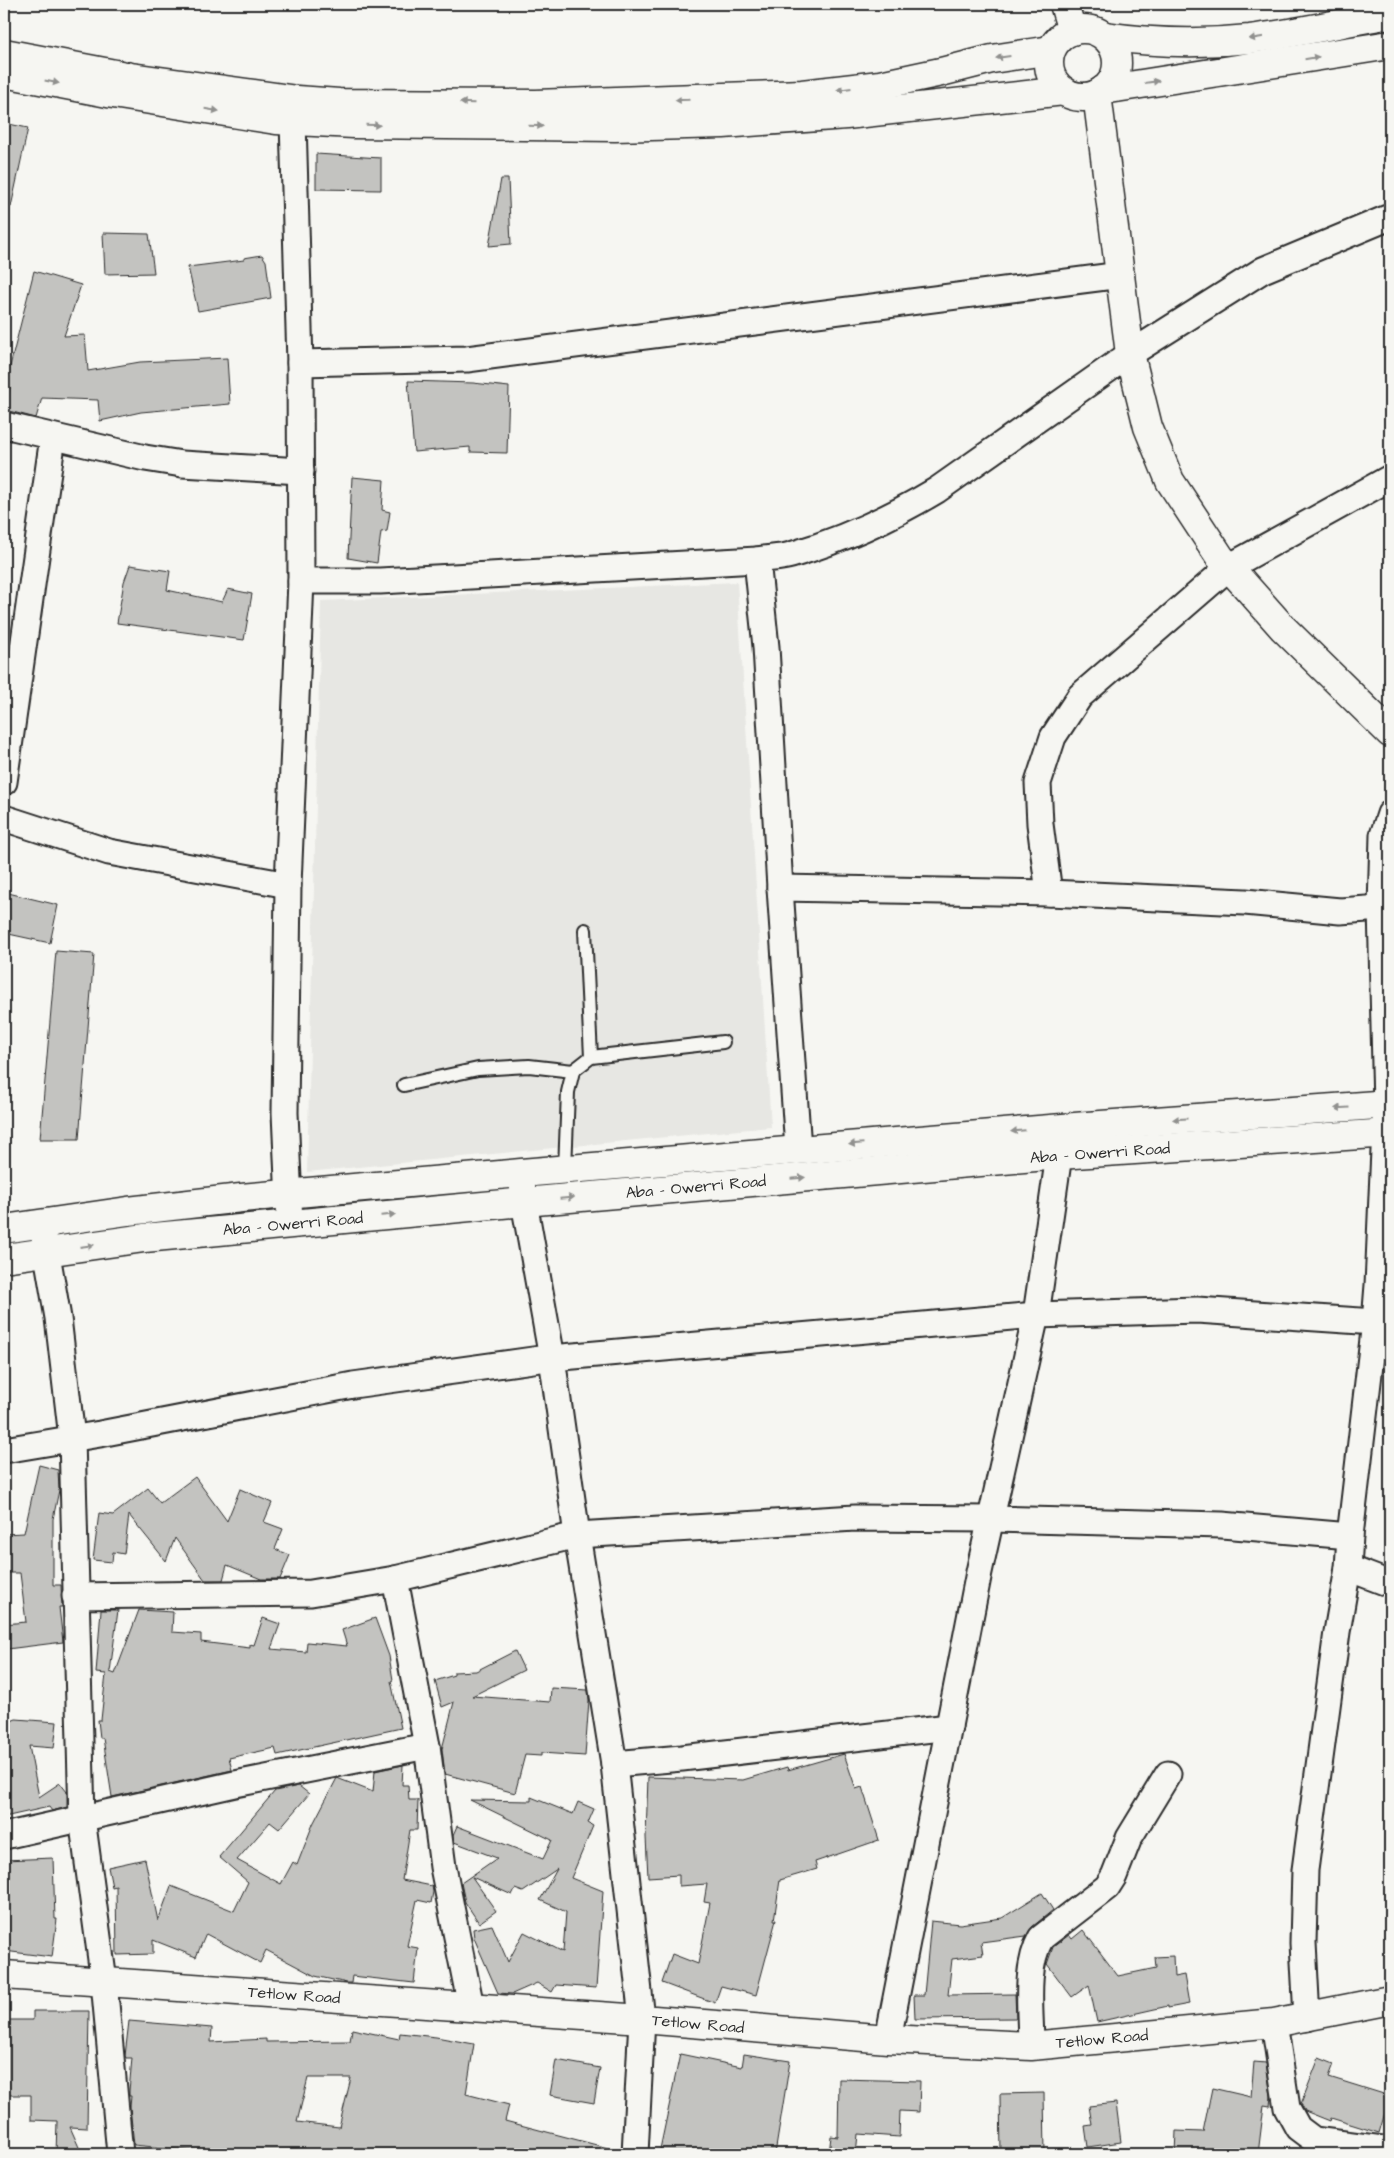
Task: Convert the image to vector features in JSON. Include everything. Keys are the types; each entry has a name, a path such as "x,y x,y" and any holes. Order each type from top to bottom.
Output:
{"main road":[{"path":"1064,4 1072,31"},
{"path":"1390,14 1250,39 1194,42 1148,42 1105,36 1086,29 1072,31 1062,36 1051,50 1049,62 1056,84 1064,91 1080,97 1100,92 1390,45"},
{"path":"1100,92 1113,80 1117,67 1113,46 1105,36"},
{"path":"4,73 113,94 276,120 295,111 339,103 536,104 802,94 880,85 992,59 1051,50"},
{"path":"4,53 131,77 354,124 615,127 723,124 846,115 1064,91"},
{"path":"1100,92 1130,354 1148,427 1170,481 1220,557 1283,628 1390,732"},
{"name":"Aba - Owerri Road","path":"4,1229 138,1210 565,1169 798,1149 1388,1104"},
{"name":"Aba - Owerri Road","path":"4,1258 144,1238 524,1202 1059,1155 1388,1133"},
{"name":"Tetlow Road","path":"4,1975 642,2019 888,2040 1031,2046 1274,2023 1307,2018 1390,2000"}],"street":[{"path":"290,1224 285,1113 288,885 301,581 300,364 295,111"},
{"path":"301,581 380,581 757,560 790,555 854,532 916,503 938,490 1130,354 1263,270 1390,218"},
{"path":"300,364 468,359 1121,275"},
{"path":"4,425 182,464 301,471"},
{"path":"4,782 52,437"},
{"path":"1049,894 1040,824 1038,783 1053,737 1080,696 1229,567 1390,478"},
{"path":"757,560 766,647 798,1149"},
{"path":"1307,2018 1303,1943 1305,1870 1337,1632 1348,1568 1350,1536 1383,1326 1388,1104 1381,908 1383,835 1390,814"},
{"path":"4,818 109,852 288,885"},
{"path":"780,888 1049,894 1245,902 1340,911 1381,908"},
{"path":"888,2040 978,1572 1036,1315 1059,1155"},
{"path":"521,1173 524,1202 552,1358 577,1535 614,1764 642,2019 635,2154"},
{"path":"42,1223 58,1318 72,1438 82,1818 104,1982 120,2154"},
{"path":"4,1450 353,1384 552,1358 1036,1315 1197,1310 1383,1326"},
{"path":"75,1596 311,1593 395,1579 577,1535 855,1518 991,1519 1222,1525 1350,1536"},
{"path":"1348,1568 1390,1584"},
{"path":"395,1579 427,1746 443,1867 471,2007"},
{"path":"614,1764 682,1758 948,1727"},
{"path":"4,1836 235,1784 427,1746"},
{"path":"1031,2046 1031,1973 1035,1950 1041,1938 1107,1887 1114,1876 1129,1838 1168,1774"},
{"path":"1274,2023 1287,2108 1298,2128 1314,2140 1390,2150"}],"lane":[{"path":"585,930 591,1057"},
{"path":"565,1169 568,1092 573,1071 591,1057 724,1042"},
{"path":"404,1085 478,1069 529,1066 573,1071"}],"shaded area":[{"path":"737,582 771,1127 307,1172 321,601"}],"building":[{"path":"4,123 28,128 11,207 4,207"},
{"path":"316,154 381,158 381,190 316,189"},
{"path":"501,179 508,179 511,244 489,246"},
{"path":"103,233 149,234 154,273 105,274"},
{"path":"262,255 266,261 271,298 198,311 188,267 244,260 244,258"},
{"path":"34,271 81,285 64,336 85,335 88,371 140,362 227,358 230,404 141,412 100,421 98,400 42,398 36,418 5,410 10,387 5,386"},
{"path":"408,381 473,383 509,387 507,453 470,452 470,447 414,452"},
{"path":"352,477 384,480 382,510 390,512 387,531 381,532 377,563 348,558"},
{"path":"130,565 170,571 167,590 222,602 228,589 252,594 244,640 117,623 124,582"},
{"path":"4,892 58,905 50,943 4,933"},
{"path":"56,951 94,954 79,1139 40,1139"},
{"path":"39,1465 58,1470 59,1490 53,1519 53,1585 61,1585 62,1607 59,1607 63,1642 7,1649 4,1624 26,1622 20,1573 4,1573 4,1534 24,1533"},
{"path":"195,1477 227,1521 240,1489 272,1503 264,1522 283,1529 275,1549 290,1555 280,1579 261,1579 227,1565 223,1580 205,1580 175,1538 166,1561 129,1515 124,1554 113,1552 112,1562 93,1560 99,1513 113,1515 148,1488 160,1503"},
{"path":"101,1610 118,1610 110,1672 115,1674 139,1610 173,1612 172,1632 201,1634 201,1642 250,1648 250,1644 254,1645 263,1618 280,1624 271,1649 306,1652 307,1642 347,1646 342,1630 375,1618 389,1656 393,1680 391,1681 401,1728 277,1755 275,1748 229,1758 232,1770 112,1797 103,1738 100,1738 98,1720 101,1720 106,1674 96,1673"},
{"path":"515,1651 524,1670 472,1696 550,1702 551,1688 588,1690 589,1700 585,1756 541,1753 541,1756 525,1755 515,1793 445,1774 442,1749 454,1702 442,1707 435,1681 454,1675 454,1672 476,1671"},
{"path":"16,1719 57,1722 54,1748 29,1746 39,1797 60,1783 67,1792 67,1807 52,1811 49,1807 4,1817 4,1724"},
{"path":"844,1754 856,1789 862,1787 879,1840 815,1862 817,1869 780,1880 774,1920 776,1920 756,1995 721,1986 715,2003 662,1983 672,1954 698,1964 710,1903 704,1902 707,1884 679,1886 679,1875 648,1877 646,1837 648,1777 743,1780 787,1767 788,1770"},
{"path":"403,1765 402,1785 408,1785 409,1800 418,1800 417,1830 410,1830 402,1880 432,1886 433,1892 431,1903 417,1900 407,1946 418,1948 414,1983 352,1976 351,1983 347,1983 315,1976 266,1950 260,1963 206,1934 196,1957 153,1940 153,1954 117,1955 116,1886 112,1887 108,1867 145,1859 158,1921 171,1886 234,1911 248,1882 219,1857 275,1791 299,1786 309,1794 279,1829 270,1822 237,1860 281,1884 293,1862 297,1865 313,1824 337,1778 373,1792 375,1771"},
{"path":"531,1797 573,1814 578,1802 594,1809 588,1823 593,1826 571,1878 603,1891 596,1988 556,1985 552,1992 537,1983 512,1994 498,1993 474,1938 473,1929 492,1925 508,1962 524,1932 563,1952 566,1912 540,1900 557,1869 523,1892 515,1889 512,1895 472,1877 496,1911 479,1923 465,1902 461,1883 497,1858 454,1842 453,1835 457,1826 543,1859 552,1840 470,1800 531,1801"},
{"path":"53,1858 55,1919 57,1919 52,1957 4,1951 4,1860"},
{"path":"1042,1893 1053,1910 1032,1927 1026,1936 981,1942 983,1955 952,1959 948,1995 1015,1994 1016,2018 915,2019 914,1995 924,1995 931,1921 960,1924 1002,1918"},
{"path":"1083,1930 1118,1976 1156,1968 1155,1957 1173,1956 1174,1977 1184,1975 1189,2004 1168,2008 1168,2006 1097,2022 1089,1985 1072,1997 1047,1964 1053,1947 1069,1935 1072,1939"},
{"path":"33,2011 89,2011 87,2128 70,2127 82,2154 56,2154 57,2121 31,2120 31,2095 4,2095 4,2020 33,2020"},
{"path":"129,2021 212,2028 211,2042 266,2039 266,2042 350,2041 352,2029 399,2039 400,2033 474,2044 466,2094 509,2105 505,2121 612,2149 611,2154 268,2154 226,2149 226,2154 223,2154 134,2145 130,2107 131,2096 129,2096 132,2058 126,2058","holes":["308,2078 351,2078 339,2127 297,2122"]},
{"path":"680,2054 742,2067 744,2054 790,2061 775,2154 659,2154"},
{"path":"1319,2058 1334,2064 1329,2077 1390,2096 1379,2133 1331,2118 1330,2121 1305,2111 1301,2104"},
{"path":"556,2060 600,2068 594,2103 550,2095"},
{"path":"1254,2062 1266,2063 1271,2096 1270,2106 1264,2105 1258,2154 1175,2154 1176,2131 1203,2132 1212,2088 1251,2097"},
{"path":"839,2079 920,2081 919,2112 900,2111 899,2137 858,2134 856,2154 829,2154 831,2136 838,2137"},
{"path":"1044,2093 1045,2154 1001,2154 1000,2094"},
{"path":"1116,2103 1121,2142 1088,2147 1085,2126 1092,2125 1089,2106"}]}
